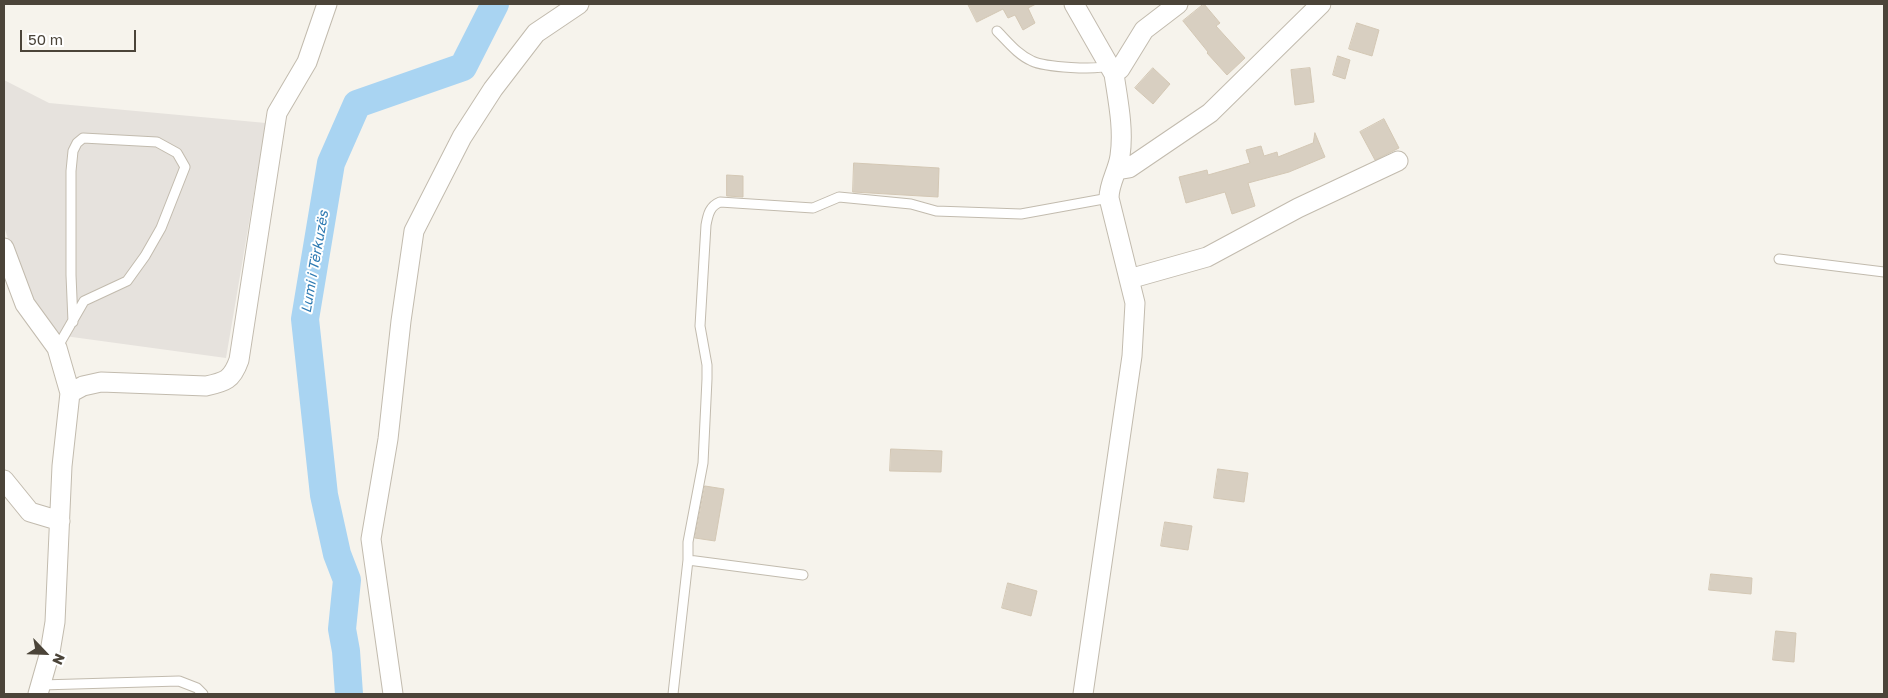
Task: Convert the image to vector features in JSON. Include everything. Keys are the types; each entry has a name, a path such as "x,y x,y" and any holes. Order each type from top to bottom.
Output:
{"street":[{"path":"70,393 83,386 101,382 206,386 220,383 230,378 239,360 277,113 307,62 327,4"},
{"path":"393,694 371,539 388,439 401,322 414,231 462,137 493,89 536,33 579,4"},
{"path":"1074,4 1111,70 1120,110 1121,142 1117,170 1109,188 1109,198 1135,303 1132,356 1083,694"},
{"path":"1111,70 1120,70 1144,30 1178,4"},
{"path":"1117,170 1129,168 1210,113 1321,4"},
{"path":"1129,279 1207,257 1298,208 1398,161"},
{"path":"4,248 25,304 57,348 70,393 62,466 55,622 50,652 40,690"},
{"path":"4,480 30,512 60,521"}],"lane":[{"path":"997,31 1021,55 1034,62 1047,65 1111,70"},
{"path":"57,348 73,322 84,301 127,281 145,256 161,228 184,167 177,153 156,142 83,138 77,143 73,151 71,171 73,322"},
{"path":"673,694 688,560 688,542 703,463 707,364 700,326 707,216 714,205 720,202 813,208 840,197 911,204 936,212 1022,214 1109,198"},
{"path":"1779,259 1884,272"},
{"path":"688,560 803,575"},
{"path":"40,690 179,681 197,688 204,694"}],"shaded area":[{"path":"4,80 49,103 266,123 226,358 50,334 27,302 4,226"}],"building":[{"path":"968,4 1036,4 1028,8 1035,23 1023,30 1015,15 1008,18 1003,9 977,22"},
{"path":"1204,4 1220,23 1216,26 1245,58 1227,75 1207,53 1183,21"},
{"path":"1357,23 1379,30 1372,56 1349,49"},
{"path":"1338,56 1350,60 1345,79 1333,75"},
{"path":"1153,68 1170,84 1153,104 1135,88"},
{"path":"1310,68 1314,102 1295,105 1291,70"},
{"path":"1384,119 1399,148 1375,160 1360,132"},
{"path":"1315,133 1325,157 1289,172 1248,183 1255,206 1232,214 1225,192 1186,203 1179,177 1207,170 1208,175 1250,163 1246,150 1261,146 1264,156 1277,152 1278,157 1313,143"},
{"path":"854,163 939,168 938,197 853,192"},
{"path":"727,175 743,176 743,197 727,196"},
{"path":"891,449 942,451 941,472 890,471"},
{"path":"1218,469 1248,473 1244,502 1214,498"},
{"path":"705,486 724,489 715,541 695,538"},
{"path":"1165,522 1192,526 1188,550 1161,546"},
{"path":"1711,574 1752,578 1751,594 1709,590"},
{"path":"1008,583 1037,591 1031,616 1002,608"},
{"path":"1776,631 1796,633 1794,662 1773,660"}],"waterway":[{"name":"Lumi i Tërkuzës","path":"349,694 346,651 342,629 347,580 337,554 324,495 305,319 331,163 357,104 463,67 495,4"}]}
